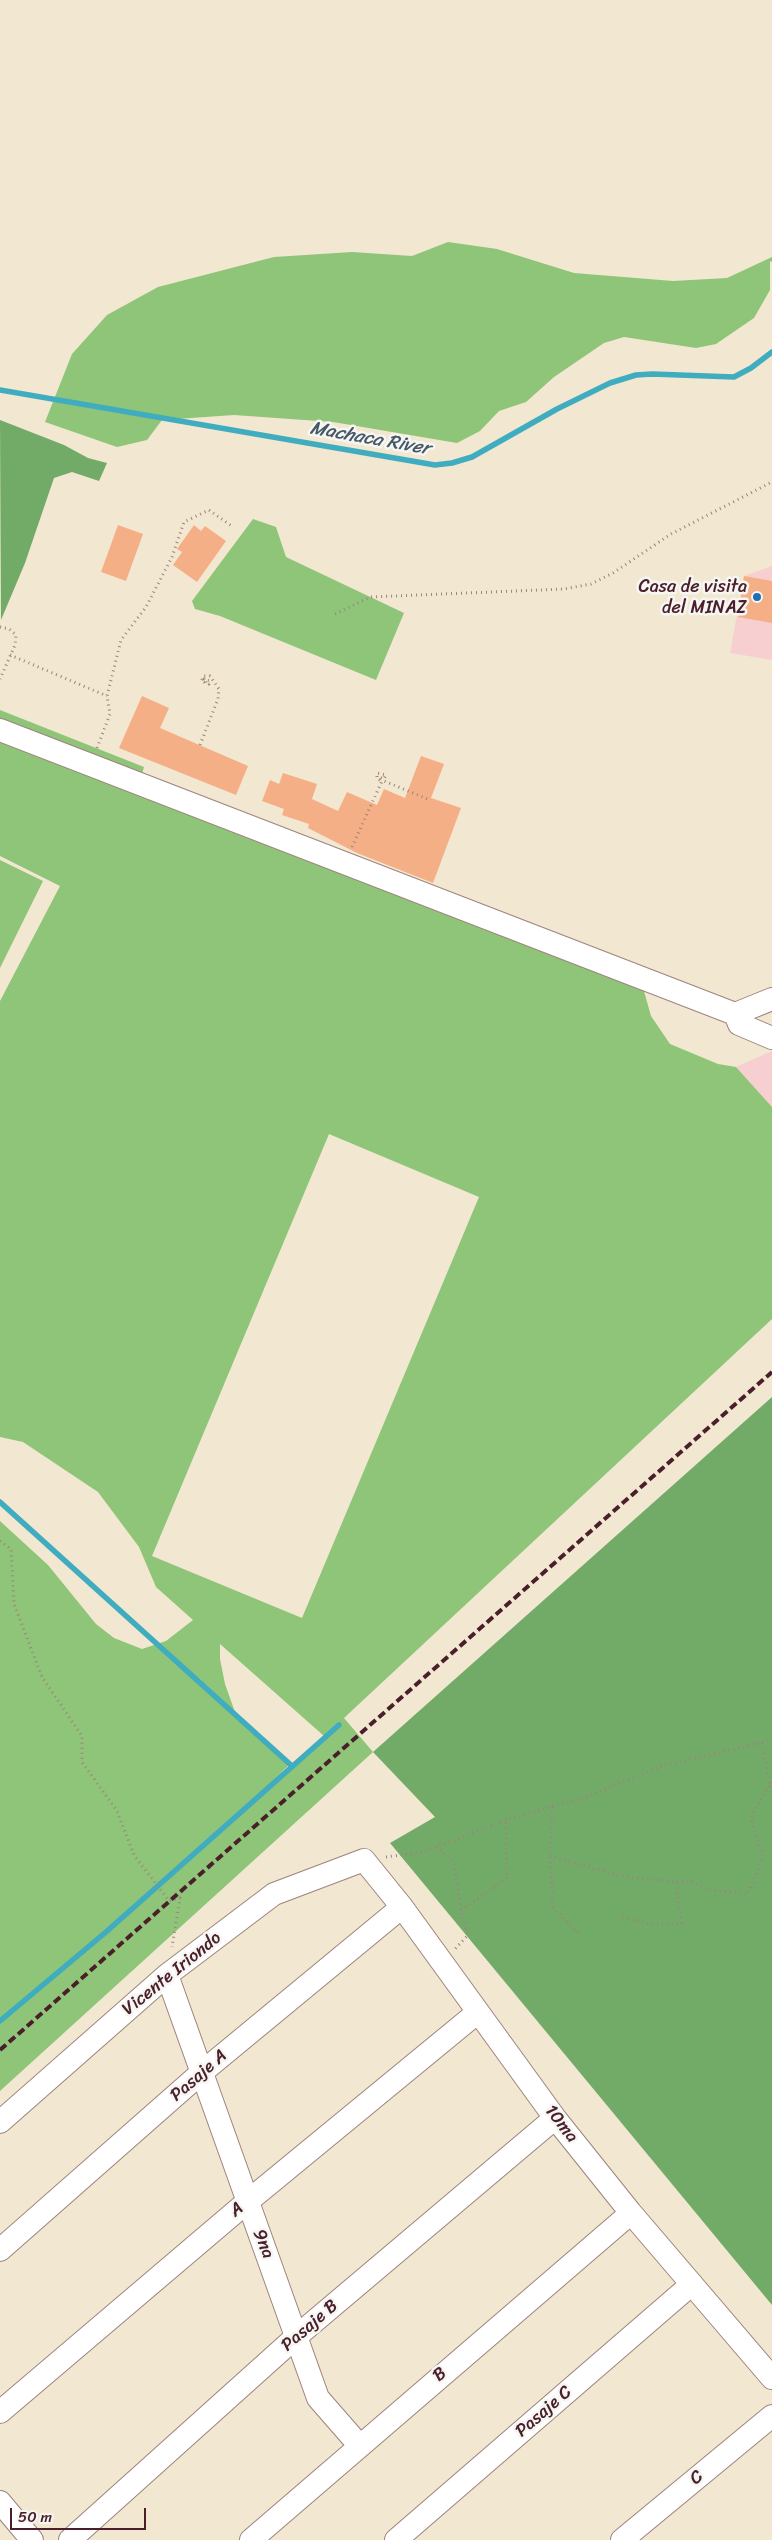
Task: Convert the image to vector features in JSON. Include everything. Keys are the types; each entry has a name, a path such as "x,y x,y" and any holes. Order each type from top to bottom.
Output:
{"street":[{"path":"0,730 735,1014 772,999"},
{"path":"735,1014 739,1024 772,1038"},
{"name":"Vicente Iriondo","path":"0,2122 167,1975 274,1894 364,1860"},
{"name":"10ma","path":"364,1860 402,1907 555,2118 631,2213 772,2378"},
{"name":"Pasaje A","path":"0,2250 201,2073 402,1907"},
{"name":"9na","path":"167,1975 318,2398 359,2445"},
{"name":"A","path":"0,2412 247,2202 478,2012"},
{"name":"Pasaje B","path":"70,2540 297,2336 555,2118"},
{"name":"B","path":"251,2540 359,2445 631,2213"},
{"name":"Pasaje C","path":"396,2540 692,2284"},
{"name":"C","path":"622,2540 772,2416"},
{"path":"0,2502 32,2540"}],"path":[{"path":"335,614 370,597 564,589 591,584 613,573 671,534 772,482"},
{"path":"91,765 110,714 107,696 121,640 146,607 172,557 184,522 209,510 233,527"},
{"path":"0,627 9,629 16,636 15,645 0,679"},
{"path":"10,655 107,696"},
{"path":"200,746 218,699 219,688 210,676 204,676 201,681 209,684 210,681 204,679 206,683 205,680"},
{"path":"345,863 382,781 377,779 377,773 386,775 384,778 379,776 384,781 430,800"},
{"path":"0,1541 11,1549 14,1604 42,1677 82,1736 82,1762 117,1811 134,1855 169,1901 180,1898 167,1975"},
{"path":"364,1860 424,1852 506,1820 586,1797 662,1766 762,1744 772,1740"},
{"path":"550,1856 621,1876 676,1882 691,1881 711,1890 748,1894 763,1857 751,1817 771,1784 762,1744"},
{"path":"552,1807 550,1856 553,1907 578,1933"},
{"path":"461,1911 508,1878 506,1820"},
{"path":"437,1846 454,1863 461,1911 468,1935 443,1963"},
{"path":"623,1917 653,1925 682,1923 676,1882"}],"shaded area":[{"name":"Casa de visita del MINAZ","path":"772,566 772,660 730,653 744,576"},
{"path":"772,1051 772,1107 736,1067"}],"green space":[{"path":"448,242 497,249 574,273 673,281 727,278 772,257 772,262 770,261 770,290 754,318 716,344 696,348 624,337 604,343 554,377 526,402 499,411 480,431 457,443 333,422 234,415 162,420 147,440 117,447 45,422 72,354 107,315 158,287 274,257 352,252 412,256"},
{"path":"0,420 64,445 88,458 107,463 99,481 72,472 54,478 25,563 1,620"},
{"path":"253,519 276,527 286,557 404,613 376,680 220,616 195,609 192,601"},
{"path":"0,710 144,767 142,774 0,722"},
{"path":"0,738 640,977 651,1016 670,1044 718,1064 736,1067 772,1107 772,1319 344,1718 373,1752 0,2091 0,1521 48,1565 96,1624 114,1638 142,1649 166,1641 193,1620 156,1587 139,1547 98,1492 23,1442 0,1437 0,1001 60,886 0,856","holes":["329,1134 479,1197 302,1618 152,1556","220,1644 324,1736 275,1778 290,1764 236,1715 225,1684 220,1659"]},
{"path":"0,860 43,881 0,968"},
{"path":"772,1397 772,2305 390,1843 435,1817 373,1752"}],"building":[{"path":"118,525 143,534 126,581 101,572"},
{"path":"194,525 201,531 205,526 226,541 197,582 173,565 182,552 177,549"},
{"path":"744,576 772,581 772,623 738,617"},
{"path":"142,696 169,708 160,728 248,766 236,795 119,748"},
{"path":"421,756 444,764 431,798 461,808 433,883 357,853 308,828 309,824 282,815 284,809 262,801 270,780 279,784 283,773 317,784 312,799 338,811 347,792 377,805 384,789 405,798"}],"waterway":[{"name":"Machaca River","path":"0,390 435,465 452,463 472,457 557,409 610,383 636,375 652,374 734,377 751,368 772,352"},
{"path":"0,1502 292,1766"},
{"path":"0,2021 106,1932 339,1725"}],"railway":[{"path":"0,2050 772,1372"}],"place":[{"name":"Casa de visita del MINAZ","path":"757,597"}]}
